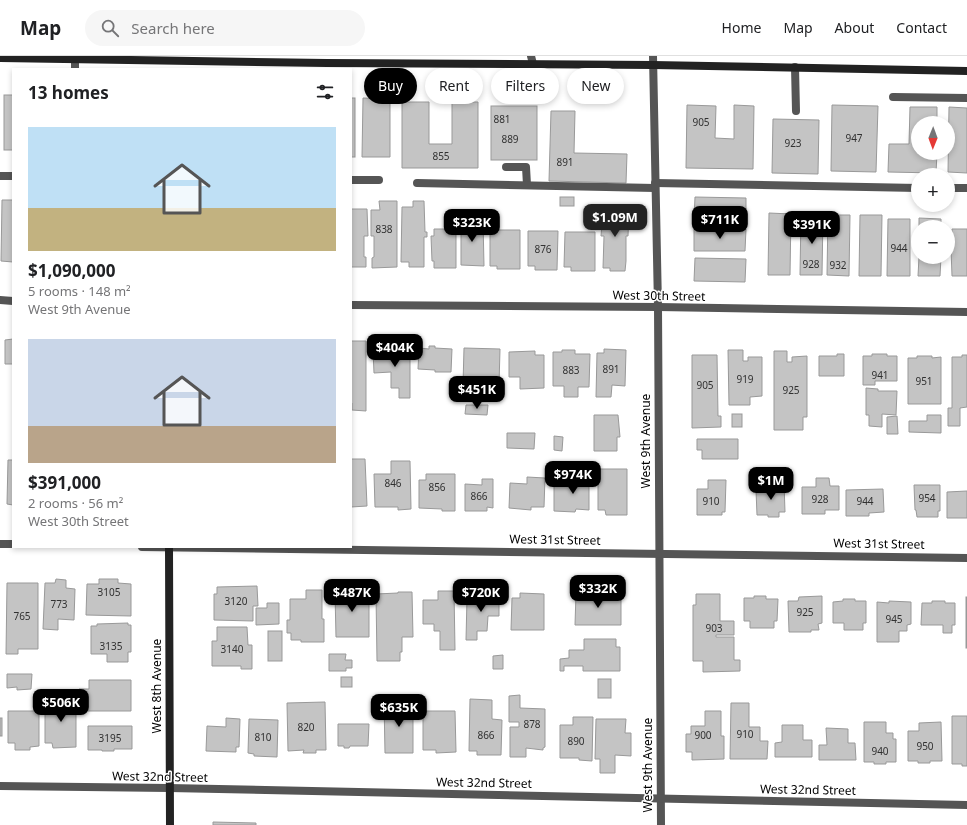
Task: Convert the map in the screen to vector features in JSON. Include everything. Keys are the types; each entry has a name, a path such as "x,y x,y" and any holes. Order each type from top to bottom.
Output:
{"street":[{"name":"West 9th Avenue","path":"653,56 658,307 660,825"},
{"path":"0,58 75,59 212,65 327,66 344,59 532,60 653,65 967,70"},
{"path":"75,59 75,68"},
{"path":"795,67 796,111"},
{"path":"894,97 967,98"},
{"path":"506,167 526,167 527,185"},
{"path":"0,176 12,176"},
{"path":"352,180 379,180"},
{"path":"417,183 911,188"},
{"path":"955,188 967,188"},
{"path":"0,300 12,301"},
{"name":"West 30th Street","path":"352,305 658,307 967,312"},
{"path":"0,544 12,544"},
{"name":"West 8th Avenue","path":"169,548 170,825"},
{"name":"West 31st Street","path":"250,548 967,558"},
{"name":"West 32nd Street","path":"0,786 170,788 967,805"}],"building":[{"path":"4,95 12,95 12,150 4,150"},
{"path":"352,98 355,98 355,157 352,157"},
{"path":"363,98 364,104 390,104 390,157 362,157"},
{"path":"417,102 425,102 425,104 429,104 429,144 452,144 452,104 478,104 478,168 402,168 402,104 417,104"},
{"path":"687,105 716,106 715,138 734,139 734,105 754,106 753,169 686,168"},
{"path":"832,105 878,106 876,172 831,171"},
{"path":"491,106 537,106 537,160 491,160"},
{"path":"910,107 937,107 937,116 911,116 911,160 937,160 936,168 911,168 911,172 888,172 889,144 909,144"},
{"path":"949,107 967,108 967,173 955,172 955,168 948,168 948,160 955,160 955,116 949,116"},
{"path":"551,111 575,111 574,153 627,154 626,183 549,181"},
{"path":"773,119 819,120 818,174 772,173"},
{"path":"560,197 574,197 574,206 560,206"},
{"path":"695,197 746,198 746,220 694,219"},
{"path":"2,200 12,200 12,262 1,261"},
{"path":"379,201 397,201 397,267 372,268 372,258 374,257 374,236 371,236 371,210 380,210"},
{"path":"413,201 424,201 425,232 427,232 427,237 424,237 424,267 409,267 409,262 401,262 402,207 413,207"},
{"path":"604,208 629,209 628,236 626,236 625,271 610,271 610,268 603,268 604,236 601,236 602,223 604,223"},
{"path":"352,209 367,209 368,236 364,236 364,257 366,257 366,267 352,267"},
{"path":"769,213 791,214 790,275 768,275"},
{"path":"801,215 823,215 822,275 800,275"},
{"path":"828,215 850,215 849,276 827,275"},
{"path":"860,215 882,215 881,276 859,276"},
{"path":"919,218 941,219 941,220 919,220"},
{"path":"888,219 910,219 910,276 887,276"},
{"path":"461,220 483,220 484,266 461,265"},
{"path":"434,229 456,229 456,268 434,268 434,261 432,261 431,236 434,236"},
{"path":"694,229 746,229 745,251 694,251"},
{"path":"955,229 967,229 967,276 952,276 952,264 955,264"},
{"path":"490,230 520,230 520,269 497,269 497,266 490,266"},
{"path":"528,231 558,231 557,270 535,270 535,266 528,266"},
{"path":"565,232 595,232 595,271 571,271 571,267 564,267"},
{"path":"695,258 746,259 745,282 694,281"},
{"path":"919,264 941,264 940,276 918,276"},
{"path":"12,339 12,364 5,364 5,340"},
{"path":"352,341 366,341 366,411 352,410"},
{"path":"429,346 435,346 435,348 452,349 451,372 435,372 435,370 418,369 419,348 429,349"},
{"path":"410,348 410,398 399,398 399,388 391,388 391,372 374,373 373,350"},
{"path":"464,348 500,349 499,385 463,385"},
{"path":"604,349 626,350 625,386 612,385 611,397 596,397 597,353 604,353"},
{"path":"562,350 575,350 575,354 590,354 589,387 578,387 578,397 564,397 564,386 553,386 553,352 562,352"},
{"path":"728,350 743,350 743,361 748,361 748,357 762,357 762,396 750,397 750,405 729,405"},
{"path":"535,351 535,355 544,355 544,388 520,389 520,377 509,377 509,352"},
{"path":"774,351 787,351 787,362 792,362 792,357 807,356 807,417 803,417 803,430 774,430"},
{"path":"837,354 844,354 844,376 819,376 819,356 837,356"},
{"path":"872,354 897,356 897,381 875,381 875,385 863,385 863,356 872,356"},
{"path":"692,355 717,355 718,416 721,416 721,427 692,428"},
{"path":"962,355 967,355 967,407 960,408 960,426 948,426 948,408 952,408 952,357 962,357"},
{"path":"917,356 932,356 932,358 941,357 941,404 908,404 908,358 917,358"},
{"path":"866,388 878,389 878,391 897,391 896,415 882,414 882,427 869,426 869,415 866,415"},
{"path":"466,405 488,405 487,415 465,414"},
{"path":"732,414 742,414 742,427 732,427"},
{"path":"594,415 618,415 620,437 617,437 617,451 594,451"},
{"path":"927,415 941,415 941,433 909,432 909,421 927,421"},
{"path":"897,416 898,434 887,434 887,417"},
{"path":"507,433 535,433 534,449 507,448"},
{"path":"554,436 563,437 562,451 554,450"},
{"path":"697,439 738,439 738,459 702,459 702,450 697,450"},
{"path":"352,459 365,459 367,506 352,507"},
{"path":"8,460 12,460 12,505 7,504"},
{"path":"391,461 410,461 411,509 398,510 398,507 375,507 374,474 391,474"},
{"path":"600,469 627,469 627,515 606,515 605,510 598,510 598,479 600,479"},
{"path":"426,474 455,474 455,511 419,508 419,480 426,480"},
{"path":"527,477 545,478 544,507 531,507 531,510 509,508 510,483 527,484"},
{"path":"568,477 589,477 589,510 576,509 575,512 554,511 554,486 568,486"},
{"path":"816,478 829,478 830,486 839,486 839,510 825,510 825,514 802,514 802,487 816,487"},
{"path":"482,479 493,479 493,508 487,507 487,511 465,511 465,484 482,485"},
{"path":"708,480 726,480 725,512 722,512 722,515 697,515 697,489 708,489"},
{"path":"777,482 784,482 785,512 779,512 779,517 757,515 756,490 778,490"},
{"path":"914,485 940,485 940,511 938,511 938,517 917,517 915,510"},
{"path":"883,489 884,512 869,513 869,516 846,516 846,490"},
{"path":"967,491 967,518 947,518 947,492"},
{"path":"56,579 66,580 66,588 75,589 74,620 58,619 58,630 43,629 45,583 55,583"},
{"path":"99,579 118,579 118,583 131,584 131,616 86,615 87,584 99,584"},
{"path":"7,583 38,583 38,649 18,649 18,654 6,654"},
{"path":"257,586 258,606 253,606 253,621 214,620 214,594 217,594 217,587"},
{"path":"343,589 369,589 369,637 336,637 335,593 343,593"},
{"path":"306,590 322,590 324,642 301,642 301,640 291,640 291,633 287,633 287,620 290,620 290,599 306,599"},
{"path":"438,591 454,591 455,650 440,650 440,631 434,631 434,624 423,624 423,600 438,600"},
{"path":"412,592 413,637 402,637 402,652 400,652 400,661 377,661 376,594"},
{"path":"474,593 499,594 499,616 488,616 487,631 477,631 477,640 466,640 467,598 474,599"},
{"path":"520,593 544,594 544,630 511,630 512,598 520,598"},
{"path":"576,593 615,593 616,598 621,598 621,625 575,625"},
{"path":"696,594 720,594 720,621 734,621 734,635 716,635 716,637 734,637 734,660 740,660 740,671 703,672 703,661 693,661 693,605 696,605"},
{"path":"754,596 766,596 766,599 778,599 777,621 774,621 774,628 750,628 750,621 744,621 744,598 754,598"},
{"path":"822,596 822,623 818,624 819,630 811,630 811,632 789,632 788,601 798,601 799,597"},
{"path":"967,597 967,648 966,648"},
{"path":"843,599 866,601 866,623 863,623 863,630 844,630 844,623 833,623 833,602 843,601"},
{"path":"889,601 911,602 911,624 907,625 907,631 899,631 899,642 877,642 877,602 889,603"},
{"path":"932,601 955,603 955,625 952,625 952,633 943,633 943,625 921,625 922,603 932,603"},
{"path":"267,603 279,603 279,624 256,625 256,608 267,608"},
{"path":"128,623 128,625 131,625 131,652 128,652 128,662 107,662 107,654 91,654 91,626 97,626 97,624"},
{"path":"217,627 247,627 248,645 252,645 252,669 241,669 241,666 212,666 212,641 217,641"},
{"path":"268,631 282,631 282,661 268,661"},
{"path":"584,639 616,639 616,647 620,647 620,671 583,671 583,666 564,666 564,671 560,671 560,659 569,658 569,650 584,650"},
{"path":"329,654 346,654 345,660 352,660 352,668 346,668 346,671 329,671"},
{"path":"503,655 503,669 493,669 493,656"},
{"path":"7,674 32,674 31,689 17,690 17,687 7,688"},
{"path":"341,677 352,677 352,687 341,687"},
{"path":"598,679 611,679 611,698 598,698"},
{"path":"89,680 131,680 131,711 79,711 79,689 89,689"},
{"path":"66,694 76,694 76,747 53,748 52,743 45,743 45,704 55,703 55,701 62,701 62,703 66,703"},
{"path":"520,695 520,708 545,709 545,747 543,750 526,748 526,757 510,757 510,727 519,727 519,722 509,722 509,696"},
{"path":"470,699 492,700 492,719 502,720 501,755 477,755 477,751 469,751"},
{"path":"384,701 397,701 397,704 413,704 413,753 385,753"},
{"path":"325,702 326,750 316,750 316,753 303,753 304,750 288,751 287,703"},
{"path":"731,703 749,703 749,727 760,727 760,741 768,741 767,759 730,759"},
{"path":"8,711 39,711 39,746 30,747 30,750 15,750 15,743 8,743"},
{"path":"423,711 455,711 456,752 436,753 436,750 423,750"},
{"path":"705,711 721,711 721,736 724,736 724,759 692,760 692,752 686,752 686,734 691,734 691,726 705,726"},
{"path":"952,716 967,716 967,766 962,766 962,764 952,764"},
{"path":"573,717 593,717 592,761 579,760 579,758 560,758 560,725 573,725"},
{"path":"0,718 2,718 2,736 0,736"},
{"path":"226,718 240,719 239,747 236,747 236,752 206,751 207,726 226,727"},
{"path":"249,719 278,720 277,757 254,756 254,754 248,753"},
{"path":"596,719 626,719 625,733 631,733 631,756 615,755 615,773 600,773 600,759 595,759"},
{"path":"864,722 886,722 886,733 893,733 893,739 896,739 896,762 874,764 874,762 864,762"},
{"path":"941,722 942,761 918,763 918,761 908,761 908,731 919,731 919,723"},
{"path":"338,724 369,724 368,746 350,746 349,748 344,748 344,746 338,746"},
{"path":"782,725 803,725 803,740 812,740 812,757 775,757 775,743 782,742"},
{"path":"88,726 132,726 132,749 114,749 114,751 88,750"},
{"path":"826,728 848,729 848,743 855,743 856,760 819,760 819,745 827,745"},
{"path":"213,822 256,823 256,825 213,825"}]}
